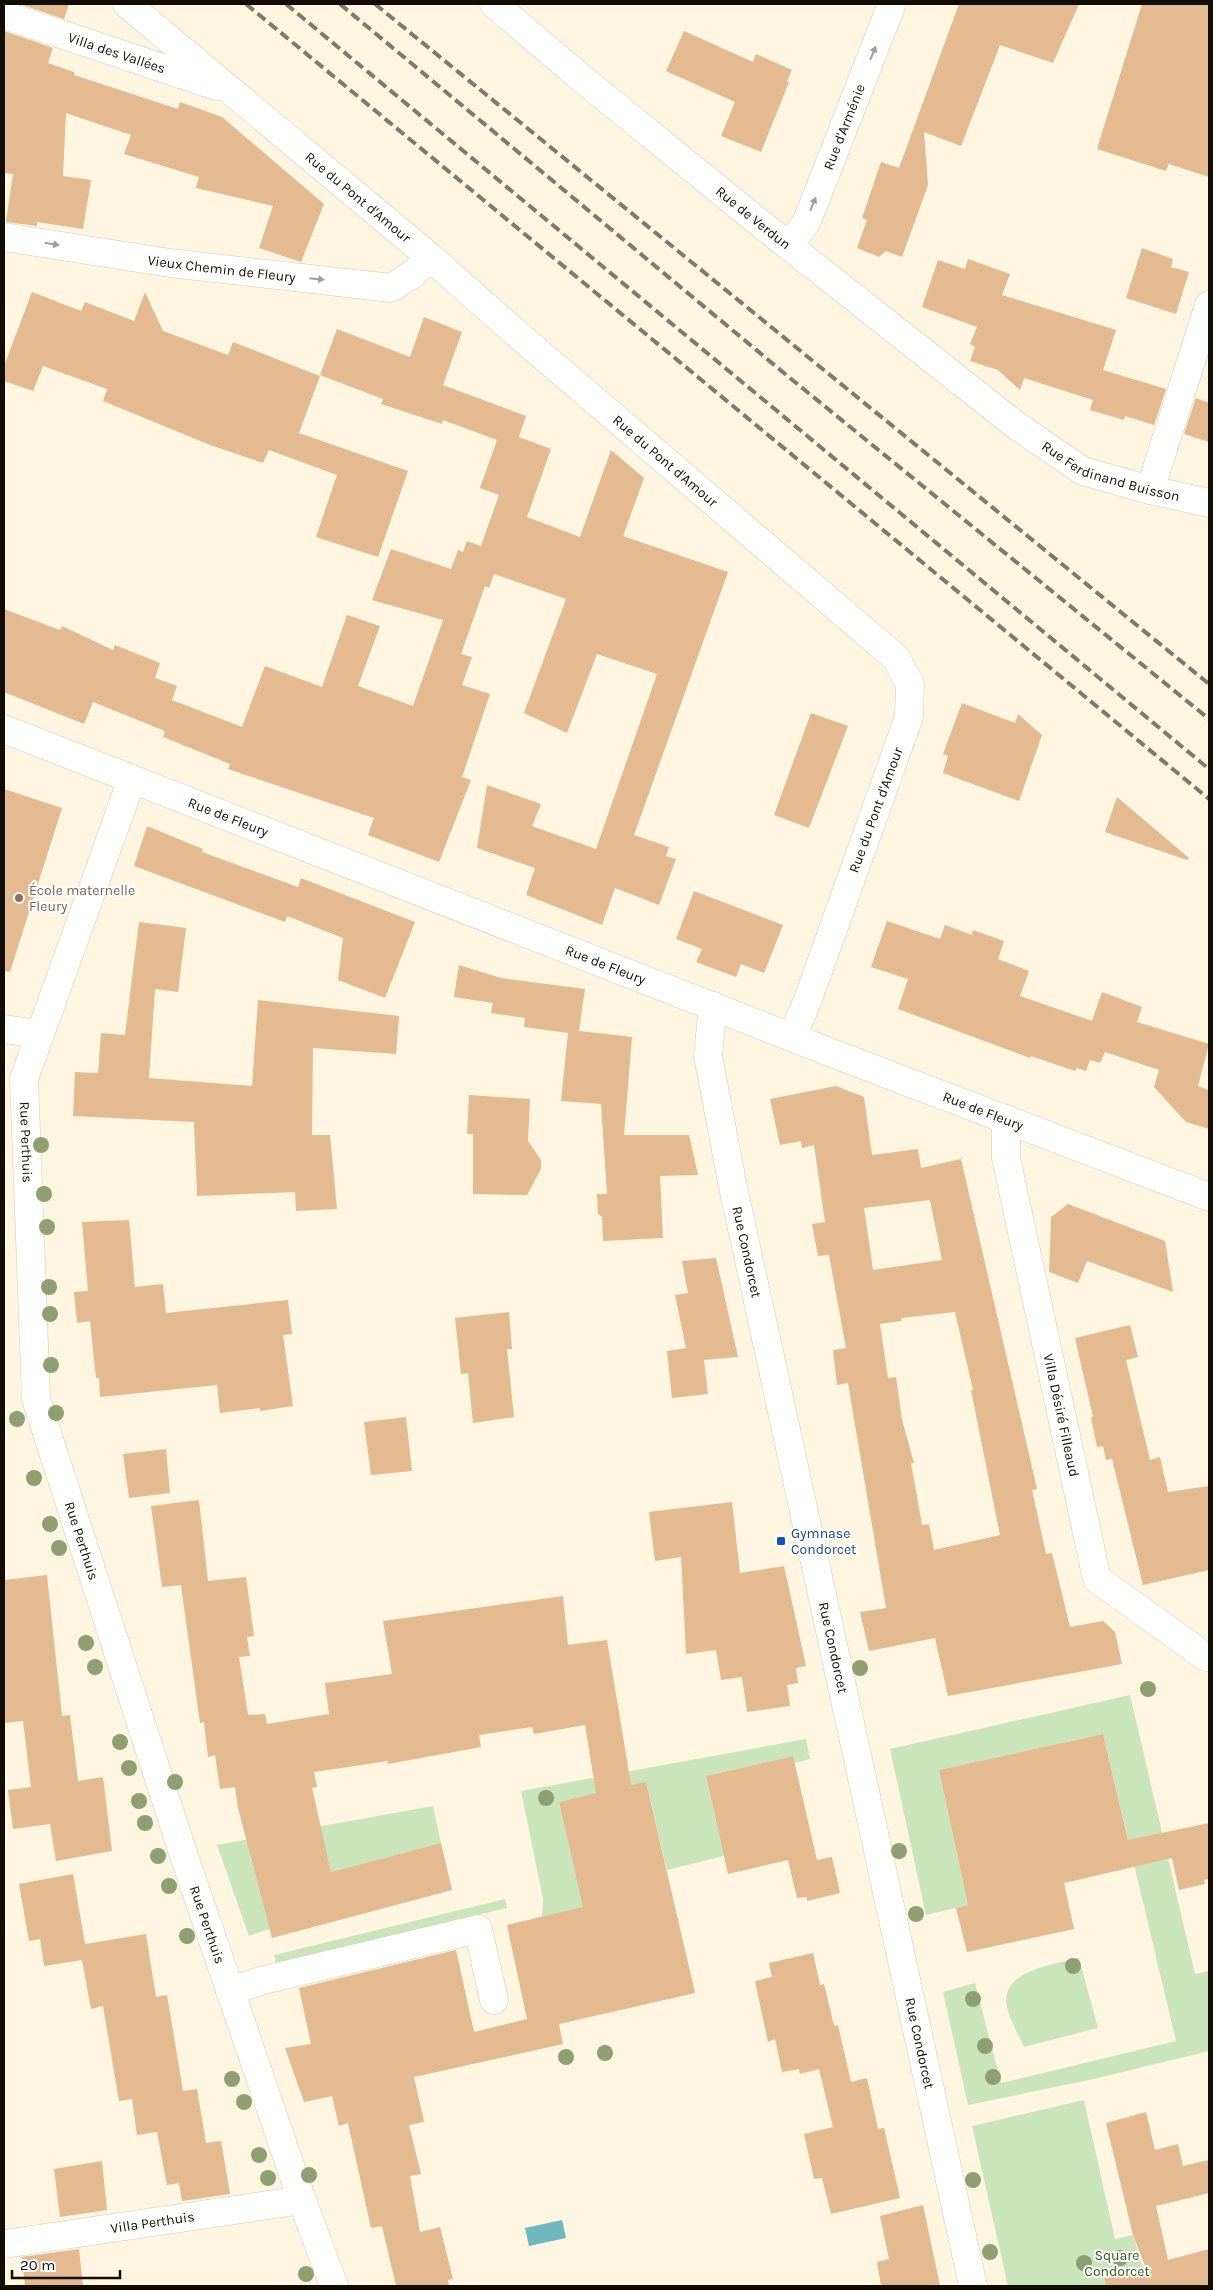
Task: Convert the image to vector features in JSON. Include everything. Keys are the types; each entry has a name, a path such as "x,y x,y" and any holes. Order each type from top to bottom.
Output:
{"street":[{"name":"Rue du Pont d'Amour","path":"126,4 430,256 516,334 896,658 910,684 909,717 807,1002 792,1037"},
{"name":"Rue de Verdun","path":"494,4 580,77 789,246 1017,426"},
{"name":"Rue d'Arménie","path":"789,246 807,221 892,4"},
{"name":"Villa des Vallées","path":"4,15 230,91"},
{"name":"Vieux Chemin de Fleury","path":"4,237 170,263 391,288 414,274 430,256"},
{"path":"1150,490 1209,305"},
{"name":"Rue Ferdinand Buisson","path":"1017,426 1083,471 1150,490 1209,503"},
{"name":"Rue de Fleury","path":"4,729 1209,1198"},
{"name":"Rue Perthuis","path":"132,779 38,1034 24,1079 16,1205 36,1399 184,1856 302,2200 334,2286"},
{"name":"Rue Condorcet","path":"713,1006 708,1056 732,1187 973,2286"},
{"path":"4,1029 38,1034"},
{"name":"Villa Désiré Filleaud","path":"1006,1120 1006,1158 1097,1579 1206,1658"},
{"path":"230,1991 264,1980 478,1929 494,2000"},
{"name":"Villa Perthuis","path":"4,2244 302,2200"}],"green space":[{"path":"1130,1695 1195,1974 1209,1971 1209,2051 1094,2079 968,2105 943,1992 975,1983 1001,2083 1176,2041 1103,1734 939,1770 968,1905 926,1915 890,1749"},
{"path":"806,1739 810,1759 794,1763 793,1756 706,1776 724,1856 667,1870 646,1782 559,1802 601,1982 542,1917 543,1899 521,1791"},
{"path":"433,1806 441,1843 331,1872 323,1838 250,1854 270,1929 249,1936 217,1845"},
{"path":"505,1899 507,1908 276,1963 274,1955"},
{"path":"1079,1958 1098,2028 1024,2047 1006,2004 1008,1990 1015,1981 1034,1970"},
{"name":"Square Condorcet","path":"1084,2100 1115,2239 1133,2235 1148,2286 1008,2286 972,2126"}],"water":[{"path":"562,2220 566,2238 529,2246 525,2228"}],"building":[{"path":"20,4 69,4 64,19"},
{"path":"959,4 1079,4 1053,63 1000,45 961,146 924,132 928,185 902,257 886,251 879,257 857,248 867,220 862,218 881,162 899,168"},
{"path":"1142,4 1209,4 1209,177 1169,164 1166,171 1097,149"},
{"path":"4,31 53,48 48,63 74,72 74,75 178,109 180,102 222,117 324,204 301,262 259,248 273,206 196,188 199,177 124,154 131,135 66,113 63,176 91,180 83,229 37,222 37,226 6,222 13,174 4,173"},
{"path":"684,31 753,62 756,54 792,70 761,152 721,136 735,102 666,71"},
{"path":"1142,248 1173,259 1171,267 1189,272 1176,314 1126,298"},
{"path":"968,259 1010,274 1002,295 1116,330 1103,370 1166,389 1154,425 1125,416 1124,420 1090,410 1093,400 1024,378 1020,390 998,370 970,361 975,347 970,344 977,327 922,307 938,260 965,269"},
{"path":"32,292 81,311 85,302 134,321 145,292 163,331 228,355 233,342 320,376 299,433 408,471 378,557 316,537 337,475 269,450 263,463 210,445 103,401 107,389 43,366 33,391 4,381 4,366"},
{"path":"424,317 462,332 443,385 526,416 519,437 551,449 527,517 580,537 611,450 644,478 623,536 728,572 634,835 669,847 666,856 676,859 659,905 615,888 602,925 526,895 535,868 477,848 487,785 541,804 532,826 596,849 657,674 597,654 567,733 524,713 566,599 494,574 489,588 485,586 461,654 472,657 462,685 490,694 462,777 471,780 439,862 368,835 374,818 228,769 230,764 163,737 165,731 93,702 84,724 4,692 4,609 60,630 62,626 113,650 115,645 160,663 155,678 177,686 172,700 242,727 265,666 322,687 347,615 380,626 358,686 413,706 443,620 372,600 391,549 451,569 458,550 463,552 467,541 481,546 499,495 480,488 497,440 443,420 442,424 381,404 383,399 320,375 337,329 410,357"},
{"path":"1196,398 1209,403 1209,442 1184,434"},
{"path":"962,703 1015,723 1018,714 1042,735 1019,801 943,773 948,756 943,754"},
{"path":"811,713 848,726 809,828 774,815"},
{"name":"École maternelle Fleury","path":"4,789 62,808 10,972 4,971"},
{"path":"1117,797 1189,858 1187,860 1105,832"},
{"path":"147,826 203,849 202,852 298,887 301,878 415,922 385,998 338,980 343,938 287,916 285,922 134,866"},
{"path":"694,891 783,925 764,973 741,964 736,977 696,962 702,949 676,939"},
{"path":"887,921 940,939 945,925 972,935 973,930 1004,941 998,959 1029,971 1020,996 1092,1021 1102,992 1142,1007 1137,1022 1209,1044 1198,1086 1209,1090 1209,1129 1186,1122 1154,1087 1159,1070 1105,1052 1100,1063 1090,1060 1086,1071 1077,1068 1075,1071 1031,1056 1030,1058 898,1009 908,979 871,967"},
{"path":"139,922 186,928 178,992 155,989 149,1078 252,1086 258,1000 399,1016 396,1054 313,1048 312,1135 330,1135 337,1209 296,1211 295,1192 197,1196 194,1122 73,1116 75,1072 98,1073 101,1033 125,1035"},
{"path":"459,965 501,978 585,989 579,1031 632,1037 624,1135 689,1135 698,1175 660,1176 663,1238 603,1241 602,1217 598,1214 597,1194 607,1194 601,1104 561,1101 568,1033 524,1027 525,1018 491,1013 493,1003 454,997"},
{"path":"836,1086 864,1097 872,1155 918,1149 921,1168 961,1159 1037,1489 1032,1490 1046,1554 1052,1553 1070,1627 1103,1621 1115,1632 1122,1664 948,1696 935,1638 869,1651 860,1612 886,1608 848,1383 837,1385 833,1350 846,1348 829,1255 818,1256 812,1224 825,1222 814,1145 802,1148 801,1141 780,1145 770,1099","holes":["930,1200 942,1260 873,1270 864,1208","955,1312 973,1390 971,1390 1000,1535 934,1550 929,1524 922,1525 911,1463 914,1463 902,1420 896,1377 888,1378 880,1324 901,1321 901,1318"]},
{"path":"469,1095 530,1099 528,1141 541,1160 541,1169 527,1195 473,1194 473,1134 467,1134"},
{"path":"1068,1204 1165,1241 1173,1292 1087,1261 1078,1283 1049,1272 1051,1217"},
{"path":"129,1220 135,1287 163,1284 166,1313 288,1300 292,1334 283,1335 293,1406 260,1411 260,1408 220,1413 217,1385 100,1397 90,1321 77,1323 74,1292 88,1291 82,1222"},
{"path":"716,1258 738,1357 704,1360 708,1394 672,1398 667,1351 686,1348 675,1295 688,1293 682,1261"},
{"path":"509,1312 512,1349 507,1349 514,1417 473,1423 468,1373 461,1374 455,1318"},
{"path":"1130,1325 1138,1357 1126,1360 1150,1460 1160,1457 1168,1492 1209,1486 1209,1570 1143,1585 1112,1459 1106,1460 1103,1446 1097,1447 1091,1417 1093,1417 1075,1338"},
{"path":"406,1417 412,1471 371,1475 364,1422"},
{"path":"166,1449 170,1493 129,1498 123,1454"},
{"path":"199,1500 208,1581 246,1577 254,1636 247,1637 250,1656 239,1657 248,1715 265,1714 267,1724 329,1714 325,1683 392,1674 383,1621 563,1596 568,1645 607,1640 631,1785 646,1782 695,1993 559,2024 563,2044 414,2077 424,2122 409,2125 421,2174 410,2176 420,2232 440,2227 453,2279 448,2280 449,2286 396,2286 382,2226 371,2228 348,2123 339,2126 332,2096 304,2102 285,2048 311,2044 299,1988 456,1950 474,2032 527,2019 507,1925 583,1907 559,1802 596,1793 585,1725 534,1734 532,1727 479,1735 481,1747 388,1764 388,1761 314,1772 317,1787 312,1788 331,1872 441,1843 452,1890 272,1938 238,1808 235,1787 220,1789 215,1755 208,1757 204,1722 200,1723 181,1585 162,1587 151,1506"},
{"path":"732,1502 740,1573 784,1566 806,1666 796,1668 798,1683 787,1685 790,1706 747,1712 742,1677 721,1680 716,1650 686,1654 681,1557 655,1561 649,1512"},
{"path":"47,1575 62,1716 70,1715 78,1781 103,1777 112,1851 56,1861 50,1824 13,1829 8,1790 31,1787 23,1721 4,1723 4,1580"},
{"path":"1103,1734 1128,1840 1209,1823 1209,1879 1204,1880 1205,1884 1179,1890 1172,1858 1064,1883 1074,1929 967,1952 956,1908 968,1905 939,1770"},
{"path":"793,1756 817,1860 832,1857 840,1893 807,1901 807,1897 797,1898 788,1860 728,1874 706,1776"},
{"path":"73,1874 85,1944 146,1934 156,1997 167,1995 183,2091 197,2089 206,2143 221,2141 230,2194 182,2201 179,2183 167,2185 157,2132 137,2135 132,2099 119,2101 103,2006 91,2009 82,1960 44,1966 40,1939 29,1941 19,1884"},
{"path":"813,1953 820,1985 824,1984 834,2026 838,2025 851,2082 867,2078 878,2129 884,2128 900,2198 831,2214 822,2178 814,2179 804,2134 833,2127 819,2069 800,2074 799,2069 782,2072 775,2039 768,2042 755,1981 772,1977 769,1963"},
{"path":"1146,2112 1155,2150 1178,2144 1183,2166 1209,2160 1209,2193 1156,2206 1168,2260 1209,2249 1209,2286 1106,2286 1104,2276 1145,2266 1133,2235 1106,2123"},
{"path":"102,2161 107,2210 60,2217 54,2169"},
{"path":"923,2205 940,2286 881,2286 877,2262 889,2259 880,2216"},
{"path":"79,2249 83,2286 25,2286 22,2257"}],"railway":[{"path":"246,4 1209,799"},
{"path":"286,4 1209,769"},
{"path":"340,4 790,378 1209,719"},
{"path":"375,4 1209,684"}],"place":[{"name":"École maternelle Fleury","path":"19,898"},
{"name":"Gymnase Condorcet","path":"781,1541"}]}
